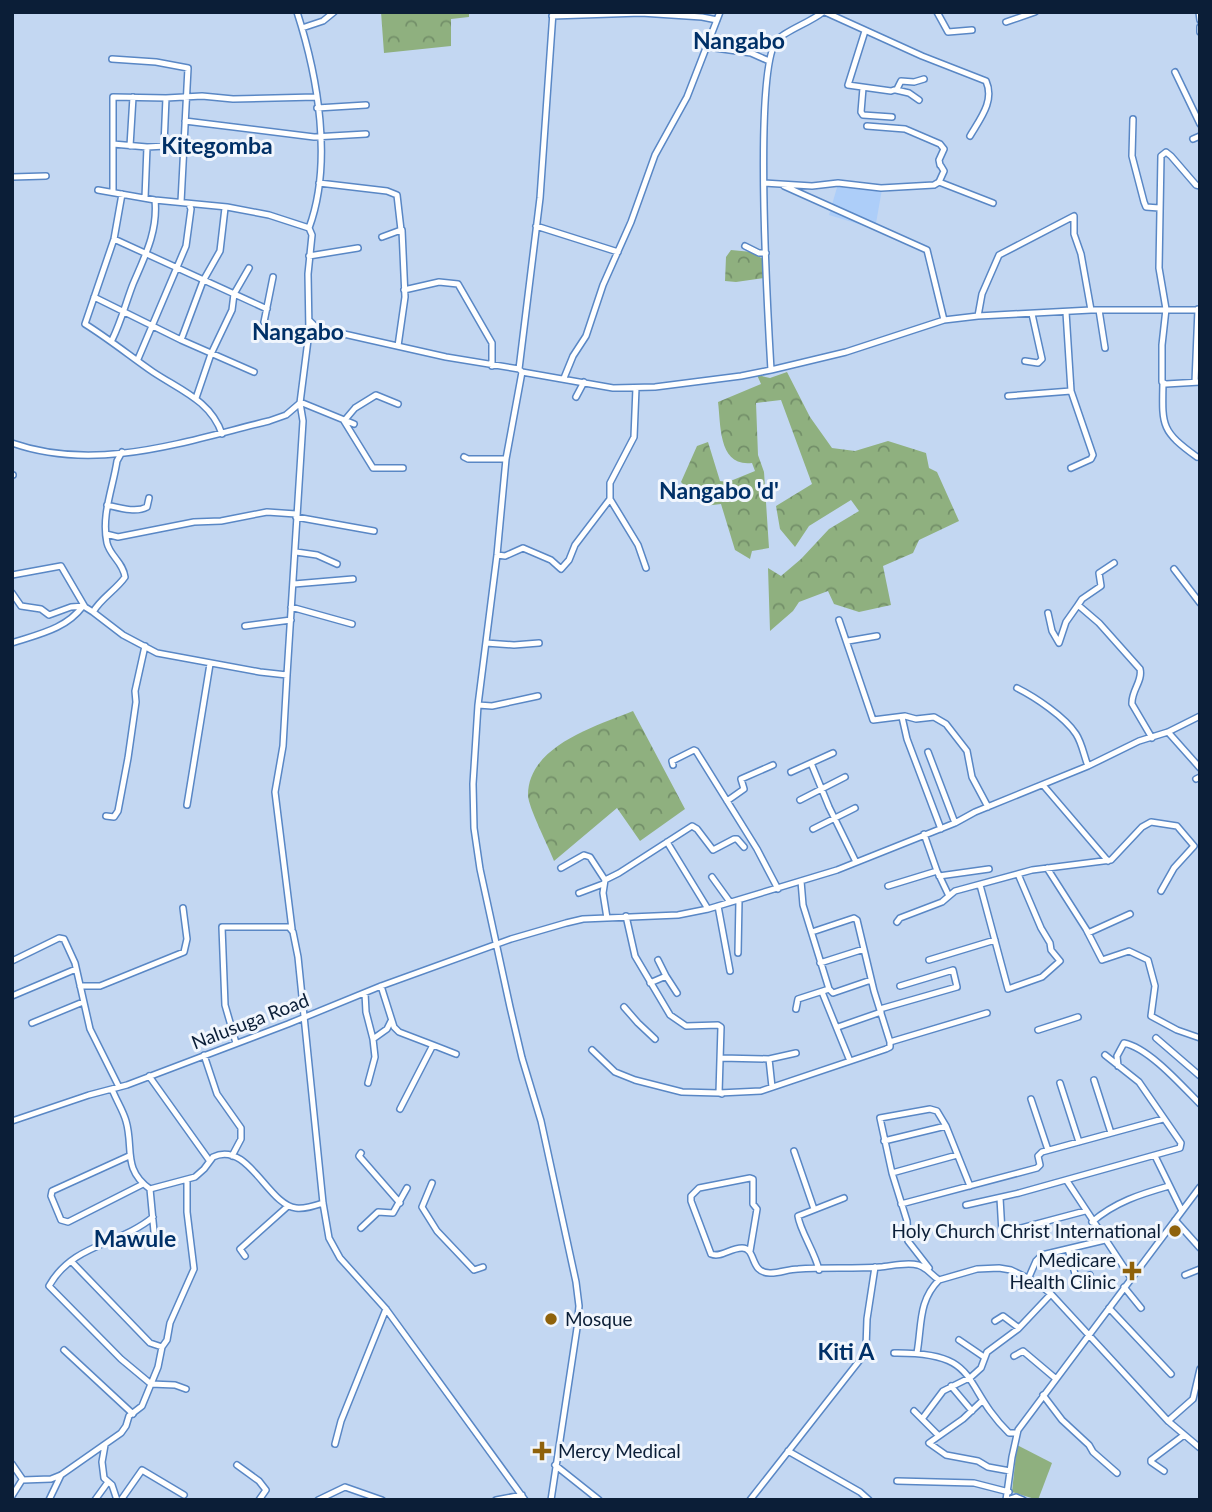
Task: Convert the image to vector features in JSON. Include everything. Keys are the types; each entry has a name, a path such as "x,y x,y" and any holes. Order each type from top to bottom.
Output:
{"street":[{"path":"297,12 316,97 321,136 319,183 309,228 312,235 309,256 309,332 300,403 303,421 296,552 283,746 275,792 304,1016 323,1203 329,1238 340,1258 386,1309 524,1498"},
{"path":"302,28 323,21 334,12"},
{"path":"564,378 573,356 586,336 603,285 655,155 687,97 720,12"},
{"path":"771,370 764,150 769,61 780,37 824,12 986,80 989,90 986,107 970,136"},
{"path":"937,12 948,32 972,30"},
{"path":"1006,22 1035,12"},
{"path":"1199,12 1200,20"},
{"path":"551,1500 568,1398 579,1307 541,1121 522,1058 496,944 474,828 474,774 478,705 506,459 521,370 535,252 553,14 641,13 718,20"},
{"path":"865,31 847,84 896,90 909,93 919,100"},
{"path":"708,47 751,53 769,61"},
{"path":"112,60 186,66 189,73 181,202"},
{"path":"1175,72 1200,124"},
{"path":"896,90 901,81 916,82 924,79"},
{"path":"863,88 863,115 892,117"},
{"path":"113,192 113,97 316,97"},
{"path":"130,146 133,97"},
{"path":"164,145 166,99"},
{"path":"317,108 366,105"},
{"path":"1133,119 1132,156 1144,202 1146,207 1159,208"},
{"path":"185,121 321,136 366,134"},
{"path":"764,183 812,186 838,183 881,188 934,185 939,182 944,171 939,160 944,149 940,144 905,129 867,126"},
{"path":"1193,139 1200,136"},
{"path":"113,144 147,147 184,145"},
{"path":"145,198 147,147"},
{"path":"1197,457 1172,439 1163,422 1162,345 1166,309 1159,274 1160,157 1166,152 1196,185 1200,186"},
{"path":"12,177 46,176"},
{"path":"939,182 993,203"},
{"path":"319,183 394,192 397,195 403,229 404,290 398,346"},
{"path":"782,185 927,250 944,320"},
{"path":"98,190 269,215 309,228"},
{"path":"122,194 114,239 85,324 112,340 150,370 196,398 216,418 222,434"},
{"path":"112,340 148,253 156,212 155,200"},
{"path":"138,359 186,246 191,209 188,204"},
{"path":"181,340 204,281 220,251 225,208"},
{"path":"978,316 982,294 999,255 1074,216 1074,234 1081,254 1091,310"},
{"path":"536,226 618,252"},
{"path":"382,237 403,229"},
{"path":"114,239 267,309"},
{"path":"745,246 759,253 766,253"},
{"path":"309,256 358,248"},
{"path":"196,398 211,354 232,310 234,294 249,268"},
{"path":"264,322 274,276"},
{"path":"404,290 439,282 458,284 492,343 492,366"},
{"path":"94,297 254,372"},
{"path":"308,319 317,328 492,366 613,387 636,388 771,370 846,352 944,320 1091,310 1199,309 1198,382 1163,383"},
{"path":"1099,310 1105,348"},
{"path":"1066,312 1070,391 1093,455 1091,459 1071,468"},
{"path":"1025,360 1038,363 1042,359 1032,314"},
{"path":"309,332 317,328"},
{"path":"576,397 584,382"},
{"path":"636,388 634,437 610,483 610,499 638,545 646,568"},
{"path":"1009,396 1070,391"},
{"path":"344,421 355,408 376,395 398,404"},
{"path":"300,403 354,424"},
{"path":"12,443 29,449 75,455 141,452 222,434 277,418 300,403"},
{"path":"344,421 373,468 403,468"},
{"path":"93,612 125,577 121,565 109,548 106,534 107,505 117,461 122,452"},
{"path":"464,457 506,459"},
{"path":"107,505 124,509 145,509 149,498"},
{"path":"497,555 505,556 526,548 551,560 561,569 569,560 575,545 610,499"},
{"path":"106,534 118,537 194,522 221,521 267,512 374,531"},
{"path":"296,552 317,555 337,564"},
{"path":"1048,613 1052,631 1060,643 1066,622 1082,598 1101,586 1099,573 1114,563"},
{"path":"12,575 61,566 85,607 123,635 163,655 287,675"},
{"path":"1174,569 1200,603"},
{"path":"294,584 353,579"},
{"path":"12,593 21,606 41,608 48,615 71,607 85,607"},
{"path":"1078,605 1099,623 1140,669 1141,676 1132,699 1134,708 1152,738"},
{"path":"12,643 58,627 85,607"},
{"path":"291,607 352,624"},
{"path":"839,620 873,720 934,717 946,724 967,751 972,777 988,807"},
{"path":"245,626 291,621"},
{"path":"848,641 877,636"},
{"path":"486,643 539,643"},
{"path":"106,816 114,817 118,811 136,702 135,691 145,646"},
{"path":"187,805 210,664"},
{"path":"1017,688 1033,697 1072,729 1088,766"},
{"path":"478,705 492,706 538,696"},
{"path":"902,717 907,738 941,829"},
{"name":"Nalusuga Road","path":"13,1119 119,1087 496,944 583,919 671,915 708,909 778,889 941,829 1088,766 1139,741 1199,718"},
{"path":"1168,732 1200,768"},
{"path":"672,761 696,751 757,849 778,889"},
{"path":"928,752 955,823"},
{"path":"791,772 833,753"},
{"path":"811,763 856,862"},
{"path":"727,802 744,789 741,779 773,765"},
{"path":"800,800 845,777"},
{"path":"1043,785 1108,861"},
{"path":"813,829 855,808"},
{"path":"897,922 900,918 942,902 955,891 1047,868 1108,861 1113,859 1142,827 1152,822 1177,826 1197,847 1174,868 1161,891"},
{"path":"579,893 604,882 692,826 713,850 734,839 744,847"},
{"path":"924,834 949,896"},
{"path":"667,842 708,909"},
{"path":"561,868 584,855 589,856 604,882 607,918"},
{"path":"1047,868 1102,960 1129,951 1148,960 1154,981 1151,1016 1177,1030 1200,1038"},
{"path":"888,886 938,873 989,869"},
{"path":"980,885 1008,989 1042,977 1060,961 1051,950 1051,943 1041,928 1018,874"},
{"path":"712,877 730,902"},
{"path":"801,881 801,895 829,989 833,993 871,980"},
{"path":"738,953 739,900"},
{"path":"718,906 730,971"},
{"path":"80,986 90,988 100,985 184,952 187,939 183,908"},
{"path":"1088,933 1130,914"},
{"path":"626,916 635,956 663,1006 678,1022 686,1026 721,1027 722,1094"},
{"path":"592,1050 615,1072 635,1080 682,1092 722,1094 752,1093 890,1048 858,922 854,918 812,932"},
{"path":"236,1043 225,1005 222,927 292,929"},
{"path":"12,961 62,938 66,942 76,969 90,1029 119,1087"},
{"path":"929,960 995,940"},
{"path":"820,963 864,949"},
{"path":"658,960 677,993"},
{"path":"12,996 76,969"},
{"path":"838,1027 957,987 953,970 900,986"},
{"path":"650,984 666,976"},
{"path":"382,986 391,1021 398,1032 456,1054"},
{"path":"796,1009 796,1000 829,989"},
{"path":"822,992 850,1061"},
{"path":"365,993 374,1057 368,1083"},
{"path":"32,1023 83,1002"},
{"path":"624,1007 655,1038"},
{"path":"890,1042 986,1013"},
{"path":"1038,1030 1078,1017"},
{"path":"373,1039 387,1029 391,1021"},
{"path":"1156,1038 1200,1076"},
{"path":"1118,1066 1117,1056 1124,1043 1127,1043 1154,1061 1200,1104"},
{"path":"400,1109 433,1045"},
{"path":"721,1058 769,1059 796,1053"},
{"path":"204,1055 217,1094 241,1128 241,1139 232,1156"},
{"path":"966,1205 1067,1181 1182,1147 1139,1082 1105,1055"},
{"path":"769,1059 772,1087"},
{"path":"149,1076 209,1160"},
{"path":"1094,1080 1111,1133"},
{"path":"1060,1083 1079,1142"},
{"path":"112,1089 125,1119 133,1171 150,1189 155,1242"},
{"path":"1031,1100 1048,1150"},
{"path":"939,1280 908,1241 907,1221 879,1120 882,1117 934,1109 946,1126 970,1186"},
{"path":"901,1204 1037,1168 1040,1165 1038,1156 1048,1150 1163,1119"},
{"path":"884,1141 946,1126"},
{"path":"794,1152 814,1209"},
{"path":"361,1153 359,1156 400,1203"},
{"path":"150,1189 187,1180 204,1169 209,1160 217,1154 232,1156 258,1175 288,1206 306,1208 323,1203"},
{"path":"892,1173 957,1155"},
{"path":"129,1156 52,1191 51,1196 61,1220 68,1222 143,1184"},
{"path":"1155,1156 1182,1211"},
{"path":"750,1251 743,1248 718,1255 711,1254 691,1200 694,1192 699,1188 753,1179 754,1204 757,1209 750,1251 755,1265 764,1272 911,1263 930,1270"},
{"path":"22,1480 51,1479 61,1475 121,1433 129,1416 142,1406 158,1367 170,1324 194,1269 187,1212 187,1180"},
{"path":"1067,1181 1131,1278"},
{"path":"432,1183 422,1207 430,1221 474,1270 483,1267"},
{"path":"1092,1222 1107,1209 1123,1201 1170,1186"},
{"path":"1007,1500 1017,1433 1055,1378 1200,1186"},
{"path":"360,1228 378,1212 390,1215 393,1213 407,1188"},
{"path":"820,1270 798,1216 844,1198"},
{"path":"1000,1198 1002,1233 1085,1211"},
{"path":"245,1256 240,1249 288,1206"},
{"path":"153,1217 81,1253 51,1282 50,1290 121,1359 151,1384 175,1385 186,1389"},
{"path":"1175,1220 1200,1248"},
{"path":"1029,1277 1038,1257 1105,1240"},
{"path":"1068,1249 1079,1289"},
{"path":"71,1261 150,1343 162,1347"},
{"path":"750,1500 863,1356 875,1267"},
{"path":"916,1353 923,1306 929,1291 939,1280 977,1269 999,1268 1029,1277 1051,1294 1168,1420 1200,1448"},
{"path":"1185,1275 1200,1269"},
{"path":"1077,1280 1090,1275"},
{"path":"1124,1287 1141,1308"},
{"path":"922,1419 943,1391 971,1377 981,1368 987,1352 1019,1328 1051,1294"},
{"path":"1110,1308 1171,1374"},
{"path":"335,1444 341,1421 386,1309"},
{"path":"995,1321 1003,1316 1019,1328"},
{"path":"959,1340 984,1357"},
{"path":"64,1350 133,1414"},
{"path":"1014,1356 1023,1351 1055,1378"},
{"path":"894,1353 940,1356 957,1364 971,1377 982,1401 1003,1428 1009,1433 1017,1433"},
{"path":"1168,1420 1193,1399 1200,1368"},
{"path":"951,1386 972,1411"},
{"path":"1043,1395 1062,1420 1117,1473"},
{"path":"982,1401 929,1443 946,1455 1010,1471"},
{"path":"914,1411 938,1435"},
{"path":"1164,1471 1151,1460 1184,1435"},
{"path":"105,1445 102,1462 104,1478 112,1485 119,1500 142,1469 184,1495"},
{"path":"788,1451 860,1492 869,1500"},
{"path":"12,1464 22,1480"},
{"path":"237,1465 259,1481 266,1490 259,1500"},
{"path":"555,1465 599,1500"},
{"path":"50,1500 61,1475"},
{"path":"12,1496 22,1480"},
{"path":"897,1481 974,1483 1009,1492"},
{"path":"95,1500 108,1482"},
{"path":"318,1500 345,1488 382,1500"},
{"path":"1007,1500 1016,1497 1023,1500"},
{"path":"496,1500 524,1498"}],"shaded area":[{"path":"838,184 882,189 875,229 829,215"}],"green space":[{"path":"381,12 469,12 469,17 451,19 451,46 384,53"},
{"path":"731,250 752,252 763,259 764,278 725,281 726,257"},
{"path":"787,372 810,417 832,448 855,451 888,441 926,453 929,468 937,472 959,521 919,540 913,553 883,566 891,605 859,612 834,604 828,591 799,602 793,611 770,631 768,568 781,576 829,529 859,511 851,500 809,526 795,547 780,529 776,506 812,484 781,400 756,403 758,455 764,472 769,548 752,551 750,559 735,550 721,504 704,506 681,482 697,446 708,442 720,481 728,482 755,471 752,463 741,462 727,452 721,432 718,402 761,384 757,375 770,378"},
{"path":"633,711 685,809 640,841 617,808 554,861 529,801 531,778 539,763 567,740"},
{"path":"1017,1445 1052,1463 1038,1500 1012,1492"}],"place":[{"name":"Holy Church Christ International","path":"1175,1231"},
{"name":"Medicare Health Clinic","path":"1132,1271"},
{"name":"Mosque","path":"551,1319"},
{"name":"Mercy Medical","path":"542,1451"}],"district":[{"name":"Nangabo","path":"739,41"},
{"name":"Kitegomba","path":"217,146"},
{"name":"Nangabo","path":"298,332"},
{"name":"Nangabo 'd'","path":"719,491"},
{"name":"Mawule","path":"135,1239"},
{"name":"Kiti A","path":"846,1352"}]}
